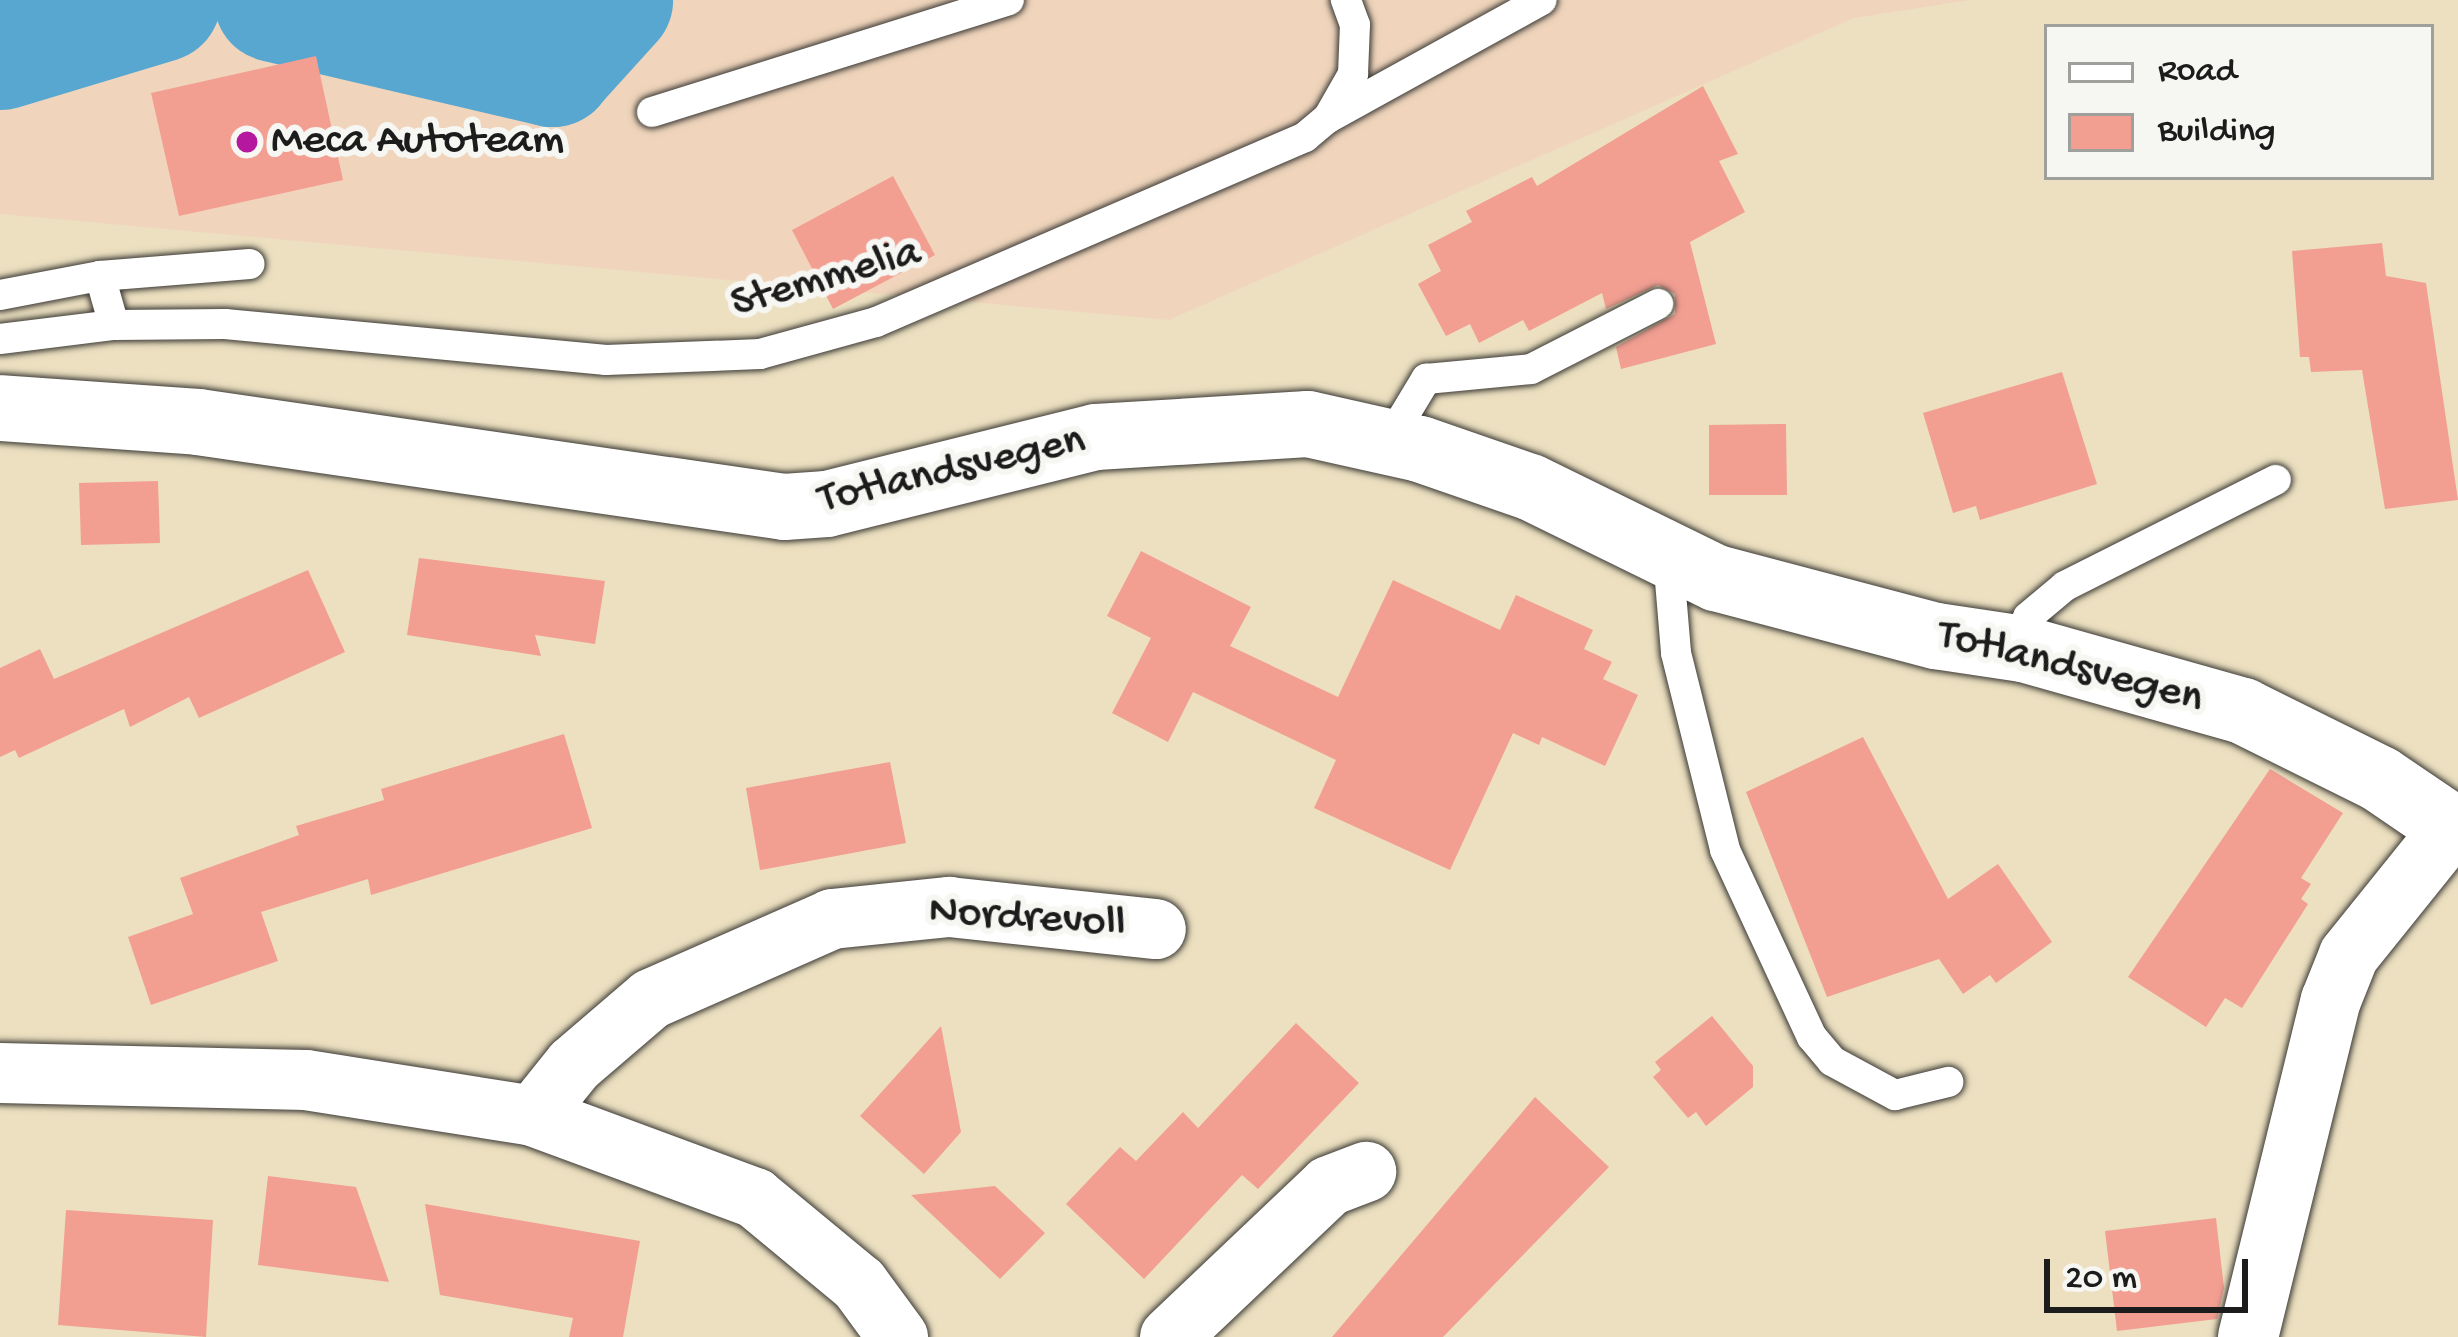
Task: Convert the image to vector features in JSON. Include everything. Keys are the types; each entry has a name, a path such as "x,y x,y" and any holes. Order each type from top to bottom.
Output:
{"main road":[{"name":"Totlandsvegen","path":"0,408 198,422 784,507 827,504 1096,437 1265,421 1388,442 1530,487 1716,578 1936,636 2023,649 2243,711 2380,779 2455,829"}],"street":[{"name":"Totlandsvegen","path":"2248,1337 2331,1000 2349,955 2455,829"},
{"name":"Nordrevoll","path":"533,1116 574,1065 651,999 832,919 949,907 1156,929"},
{"path":"0,1073 306,1080 533,1116 755,1198 859,1284 898,1337"},
{"path":"1170,1337 1329,1186 1366,1172"}],"lane":[{"path":"652,112 1009,0"},
{"path":"1328,118 1358,55 1346,0"},
{"name":"Stemmelia","path":"114,325 225,324 606,360 760,354 876,322 1305,137 1328,118 1542,0"},
{"path":"0,295 100,276 250,264"},
{"path":"0,339 114,325 100,276"},
{"path":"1388,442 1426,379 1531,369 1658,304"},
{"path":"2023,649 2028,617 2065,586 2276,480"},
{"path":"1668,557 1676,653 1725,850 1812,1037 1832,1061 1895,1095 1948,1082"}],"shaded area":[{"path":"0,0 1970,0 1854,18 1169,320 0,214"}],"building":[{"path":"316,56 343,180 179,216 151,93"},
{"path":"1703,86 1738,154 1719,161 1745,212 1690,242 1716,344 1621,369 1616,347 1675,314 1675,294 1658,285 1606,309 1602,293 1529,331 1523,320 1479,343 1470,324 1446,336 1418,284 1441,271 1428,245 1472,222 1466,211 1532,177 1537,186"},
{"path":"893,176 935,255 833,309 792,230"},
{"path":"2382,243 2386,276 2426,283 2458,500 2385,509 2362,370 2311,372 2309,357 2300,357 2292,251"},
{"path":"2062,372 2097,484 1980,520 1976,506 1953,513 1923,413"},
{"path":"1786,424 1787,495 1709,495 1709,425"},
{"path":"158,481 160,543 81,545 79,483"},
{"path":"1141,551 1251,607 1230,646 1338,697 1393,580 1500,630 1516,595 1593,630 1584,649 1612,662 1603,679 1638,695 1605,766 1542,737 1539,745 1513,733 1450,870 1314,808 1336,760 1193,692 1168,742 1112,713 1151,638 1107,616"},
{"path":"419,558 605,581 595,644 535,635 541,656 407,635"},
{"path":"308,570 345,652 199,718 189,697 130,727 124,709 19,758 15,750 0,757 0,668 40,649 54,679"},
{"path":"564,734 592,828 371,895 368,879 261,912 278,961 151,1005 128,937 193,914 180,878 299,835 296,826 384,800 381,789"},
{"path":"1863,737 1948,899 1998,864 2052,942 1996,983 1990,975 1963,994 1939,959 1827,997 1746,792"},
{"path":"890,762 906,843 760,870 746,788"},
{"path":"2270,769 2343,813 2301,878 2311,884 2301,899 2308,904 2242,1008 2225,998 2206,1027 2128,977"},
{"path":"1712,1016 1753,1066 1753,1087 1706,1126 1696,1112 1688,1118 1653,1077 1661,1070 1655,1062"},
{"path":"1296,1023 1359,1083 1258,1189 1242,1175 1144,1279 1066,1204 1120,1147 1136,1161 1183,1112 1198,1128"},
{"path":"941,1026 961,1132 924,1174 860,1116"},
{"path":"1535,1097 1609,1167 1443,1337 1332,1337"},
{"path":"268,1176 356,1187 389,1282 258,1265"},
{"path":"995,1186 1045,1233 1000,1279 911,1195"},
{"path":"425,1204 640,1241 623,1337 569,1337 573,1318 440,1295"},
{"path":"66,1210 213,1220 206,1337 58,1325"},
{"path":"2216,1218 2224,1288 2217,1319 2117,1331 2105,1231"}],"waterway":[{"path":"0,48 159,0"},
{"path":"275,0 552,65 611,0"}],"place":[{"name":"Meca Autoteam","path":"247,142"}]}
